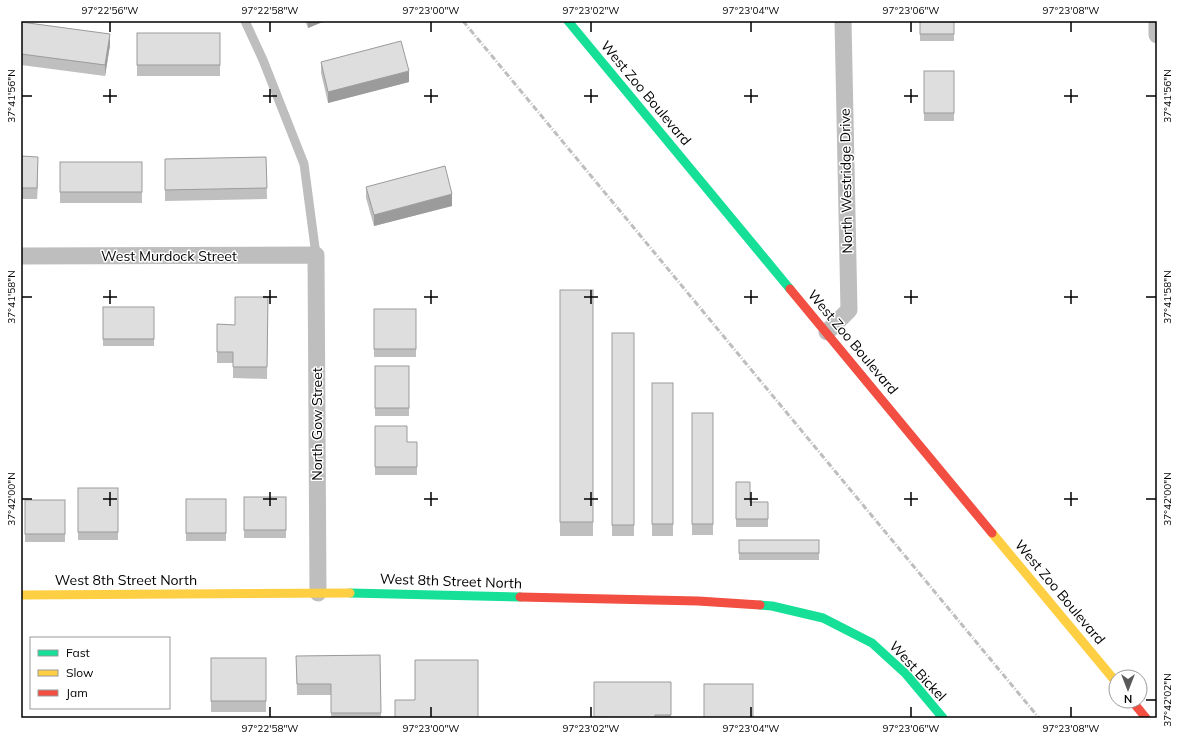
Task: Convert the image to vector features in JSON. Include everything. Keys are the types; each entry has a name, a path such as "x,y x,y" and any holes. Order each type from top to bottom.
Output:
{"street":[{"name":"West Zoo Boulevard","path":"568,21 1108,672"},
{"name":"North Westridge Drive","path":"827,332 849,310 842,21"},
{"path":"1157,21 1157,35"},
{"name":"West Murdock Street","path":"21,256 316,255"},
{"name":"North Gow Street","path":"316,255 318,593"},
{"name":"West 8th Street North","path":"21,595 376,593 698,601 772,606 824,618 872,643"},
{"name":"West Bickel","path":"872,643 906,674 943,718"},
{"path":"1139,709 1146,718"}],"lane":[{"path":"245,21 269,73 304,164 316,255"}],"building":[{"path":"920,21 954,21 954,34 920,34"},
{"path":"21,22 110,34 105,65 21,54"},
{"path":"137,33 220,33 220,65 137,65"},
{"path":"401,41 409,71 328,92 321,62"},
{"path":"924,71 954,71 954,113 924,113"},
{"path":"21,156 38,157 37,188 21,188"},
{"path":"266,157 267,188 165,190 165,159"},
{"path":"60,162 142,162 142,192 60,192"},
{"path":"445,166 452,194 374,215 366,187"},
{"path":"560,290 593,290 593,522 560,522"},
{"path":"235,297 268,297 267,367 233,367 233,352 217,352 217,324 235,325"},
{"path":"103,307 154,307 154,339 103,339"},
{"path":"374,309 416,309 416,349 374,349"},
{"path":"612,333 634,333 634,525 612,525"},
{"path":"375,366 409,366 409,408 375,408"},
{"path":"652,383 673,383 673,524 652,524"},
{"path":"692,413 713,413 713,524 692,524"},
{"path":"375,426 407,426 407,442 417,442 417,467 375,467"},
{"path":"736,482 750,482 750,502 768,502 768,519 736,519"},
{"path":"78,488 118,488 118,532 78,532"},
{"path":"244,497 286,497 286,530 244,530"},
{"path":"186,499 226,499 226,533 186,533"},
{"path":"25,500 65,500 65,534 25,534"},
{"path":"739,540 819,540 819,553 739,553"},
{"path":"380,655 381,713 331,713 331,684 297,684 296,656"},
{"path":"211,658 266,658 266,701 211,701"},
{"path":"415,660 478,660 478,718 395,718 395,700 415,700"},
{"path":"594,682 671,682 671,715 655,715 655,718 594,717"},
{"path":"704,684 753,684 753,718 704,718"}],"railway":[{"path":"463,21 1039,718"}],"traffic: fast":[{"path":"568,21 790,289"},
{"path":"350,593 520,597"},
{"path":"760,605 772,606 823,618 872,643 906,674 943,718"}],"traffic: slow":[{"path":"992,533 1108,672"},
{"path":"21,595 350,593"}],"traffic: jam":[{"path":"790,289 992,533"},
{"path":"520,597 698,601 760,605"},
{"path":"1139,709 1146,718"}]}
